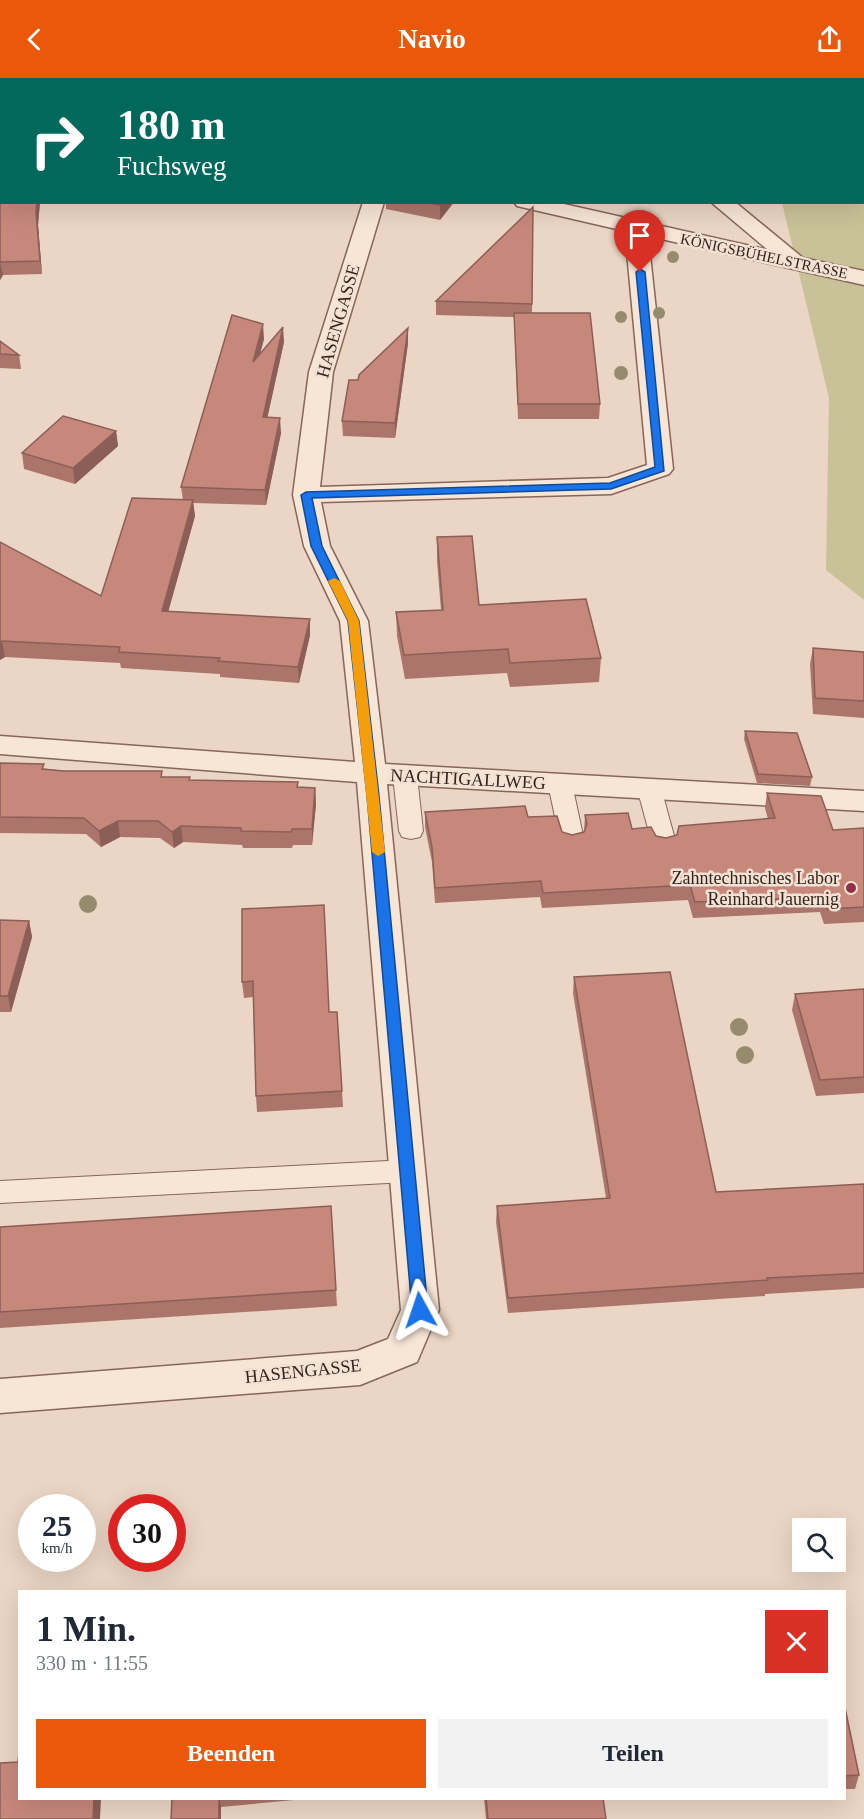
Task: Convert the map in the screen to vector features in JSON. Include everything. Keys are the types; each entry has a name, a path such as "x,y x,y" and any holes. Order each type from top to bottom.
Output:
{"street":[{"name":"HASENGASSE","path":"0,1396 360,1368 403,1350 420,1310 371,773 354,621 316,546 306,495 321,372 373,204"},
{"name":"KÖNIGSBÜHELSTRASSE","path":"533,204 864,278"},
{"path":"724,204 798,263"},
{"path":"306,495 611,486 660,469 636,228"},
{"name":"NACHTIGALLWEG","path":"0,745 405,776 864,801"}],"lane":[{"path":"405,776 411,831"},
{"path":"560,784 572,840"},
{"path":"649,788 664,843"},
{"path":"0,1192 408,1172"}],"shaded area":[{"path":"782,204 864,204 864,600 826,570 829,398"}],"building":[{"path":"0,204 37,204 40,261 0,262"},
{"path":"533,207 532,304 436,301"},
{"path":"514,313 590,313 600,404 518,404"},
{"path":"232,315 263,324 253,362 283,327 263,417 280,418 265,490 181,487"},
{"path":"408,328 395,423 342,421 349,380 358,380 359,375"},
{"path":"0,341 19,355 0,354"},
{"path":"63,416 116,431 73,468 22,453"},
{"path":"132,498 193,500 162,611 310,619 298,667 218,661 220,658 119,652 120,647 0,642 0,542 101,596"},
{"path":"472,536 479,605 586,599 601,658 510,663 508,649 404,655 396,612 443,610 437,537"},
{"path":"813,648 864,652 864,701 815,698"},
{"path":"745,731 797,733 812,777 758,774"},
{"path":"0,763 44,764 42,769 64,771 162,771 161,777 190,777 189,780 298,782 297,787 315,788 312,829 292,829 291,832 241,831 241,828 181,826 172,832 158,821 118,821 99,831 84,818 0,817"},
{"path":"767,793 821,796 833,830 864,828 864,907 827,909 823,897 695,902 690,885 543,893 541,881 435,888 432,847 425,812 525,806 528,817 557,816 562,832 572,835 584,832 587,824 585,815 628,813 632,829 651,827 656,836 666,838 677,835 679,826 775,818"},
{"path":"324,905 329,1012 337,1012 342,1091 256,1096 253,981 242,982 242,909"},
{"path":"0,920 29,921 8,996 0,996"},
{"path":"670,972 716,1192 864,1184 864,1273 767,1278 768,1280 508,1298 497,1206 610,1198 574,977"},
{"path":"864,989 864,1077 820,1080 795,994"},
{"path":"331,1206 336,1290 0,1312 0,1227"},
{"path":"846,1713 859,1775 846,1776"},
{"path":"18,1762 18,1800 94,1800 93,1819 0,1819 0,1763"},
{"path":"172,1800 219,1800 219,1819 171,1819"},
{"path":"486,1800 603,1800 606,1819 488,1819"}],"slow traffic":[{"path":"334,581 354,621 378,852"}],"place":[{"name":"Zahntechnisches Labor Reinhard Jauernig","path":"851,888"}],"route":[{"path":"420,1310 373,796 354,621 316,546 306,495 611,486 660,469 640,272"}]}
